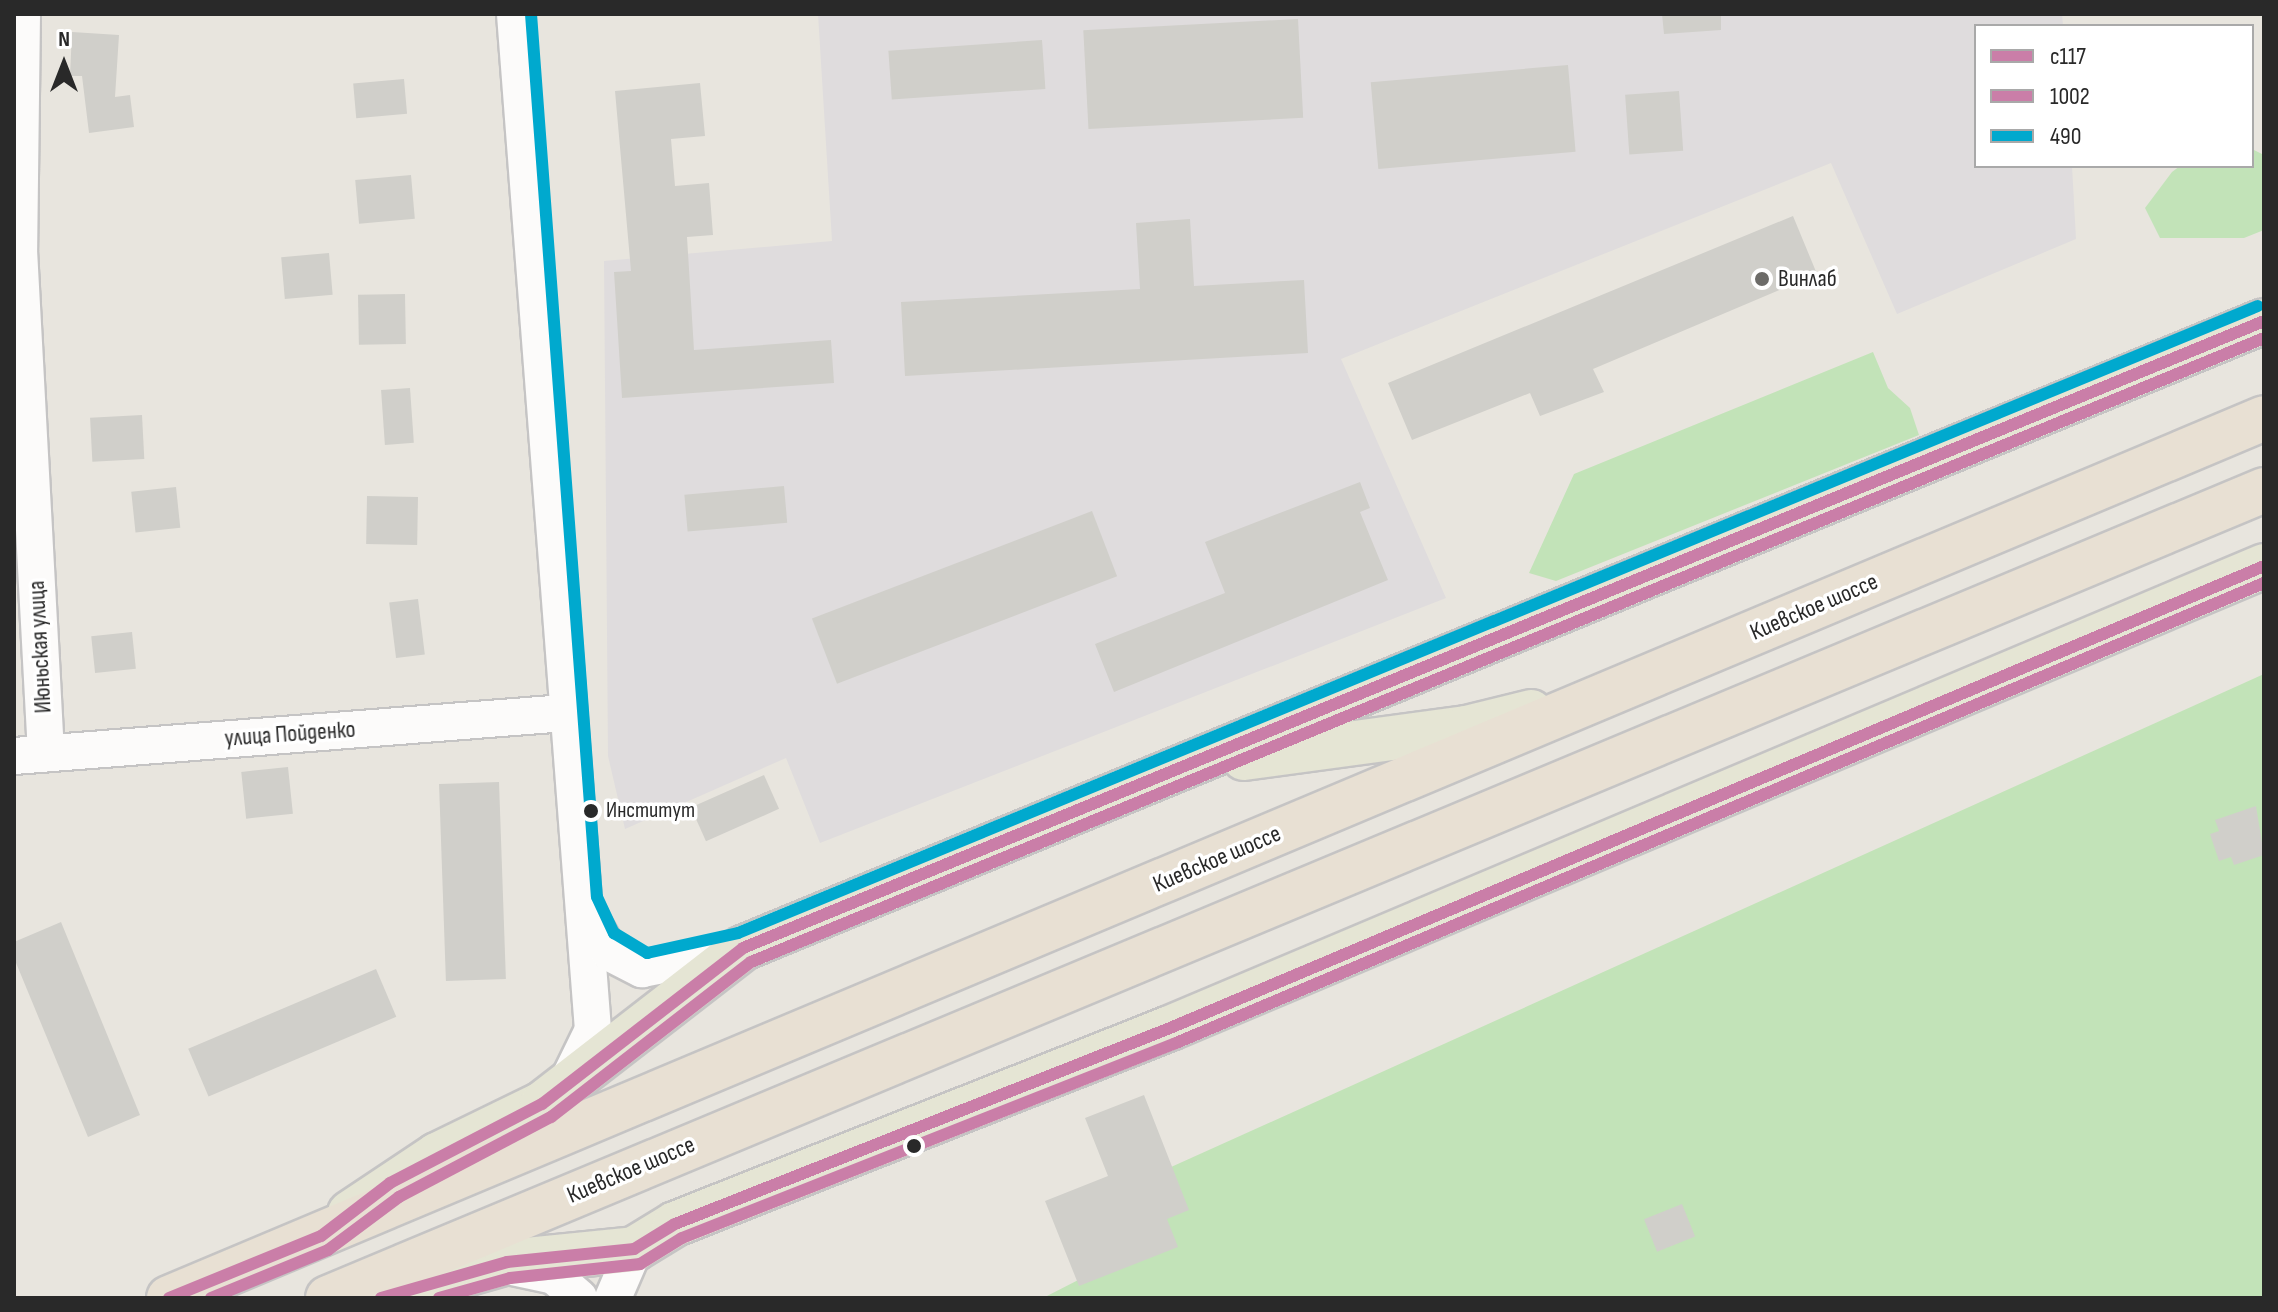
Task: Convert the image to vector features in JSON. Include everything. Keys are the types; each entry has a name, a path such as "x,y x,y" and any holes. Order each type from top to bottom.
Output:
{"highway":[{"name":"Киевское шоссе","path":"169,1298 2264,418"},
{"name":"Киевское шоссе","path":"328,1298 2264,490"}],"main road":[{"path":"321,1236 390,1183 561,1090 595,1057 743,948 2264,321"},
{"path":"381,1298 483,1268 634,1249 675,1224 1170,1028 2264,566"},
{"path":"1102,798 1245,758 1466,728 1622,687"}],"street":[{"name":"Июньская улица","path":"22,14 19,250 30,755"},
{"path":"515,14 565,713 593,1030 583,1060 561,1090"},
{"name":"улица Пойденко","path":"30,755 565,713"},
{"path":"581,901 602,944 642,969 666,969 743,948"},
{"path":"613,1298 634,1249"},
{"path":"483,1268 536,1268 565,1282 579,1298"}],"shaded area":[{"path":"818,14 2062,14 2063,24 1974,24 1974,168 2072,168 2076,239 1897,314 1831,163 1341,359 1446,598 820,843 786,758 625,829 608,756 604,261 832,241"}],"green space":[{"path":"2254,150 2264,155 2264,230 2244,238 2160,238 2145,208 2177,168 2254,168"},
{"path":"1873,352 1888,388 1910,408 1919,435 1556,581 1529,573 1574,474"},
{"path":"2264,674 2264,1298 1043,1298 1090,1274 1160,1172"}],"building":[{"path":"1662,14 1721,14 1721,30 1664,34"},
{"path":"1298,19 1303,118 1088,129 1083,30"},
{"path":"72,32 119,35 115,97 130,95 134,127 89,133 82,76 70,76"},
{"path":"1042,40 1045,89 892,100 888,51"},
{"path":"1568,65 1576,152 1378,169 1371,82"},
{"path":"404,79 407,114 356,118 353,83"},
{"path":"700,83 705,136 671,139 675,186 709,183 713,235 687,237 694,350 831,340 834,383 622,398 614,272 631,271 615,91"},
{"path":"1679,91 1683,151 1629,155 1625,95"},
{"path":"411,175 415,219 359,224 355,180"},
{"path":"1793,216 1817,274 1593,369 1604,392 1540,416 1530,393 1412,440 1388,383"},
{"path":"1190,219 1194,286 1304,280 1308,353 905,376 901,302 1140,289 1136,223"},
{"path":"329,253 333,295 285,299 281,257"},
{"path":"405,294 406,344 359,345 358,295"},
{"path":"410,388 414,443 385,445 381,390"},
{"path":"142,415 144,459 92,462 90,418"},
{"path":"1360,482 1370,508 1360,512 1388,580 1114,692 1095,644 1225,593 1205,542"},
{"path":"784,486 787,523 688,532 684,495"},
{"path":"176,487 180,528 136,532 131,492"},
{"path":"367,496 418,497 417,545 366,544"},
{"path":"1092,511 1117,576 837,684 812,619"},
{"path":"418,599 425,655 396,658 389,603"},
{"path":"132,632 136,669 95,673 91,636"},
{"path":"288,767 293,814 246,819 241,772"},
{"path":"764,775 779,809 706,841 691,808"},
{"path":"499,782 506,979 446,981 439,784"},
{"path":"2256,806 2264,855 2234,865 2231,857 2219,861 2210,834 2219,831 2215,820"},
{"path":"61,922 140,1115 88,1137 14,958 14,942"},
{"path":"376,969 396,1017 209,1097 188,1049"},
{"path":"1144,1095 1189,1210 1167,1219 1178,1247 1079,1286 1045,1201 1108,1176 1085,1118"},
{"path":"1682,1204 1695,1236 1657,1252 1644,1219"}],"transit line":[{"name":"490","path":"531,14 597,897 614,933 647,953 738,933 2258,306"},
{"name":"с117","path":"169,1298 321,1236 390,1183 542,1104 743,948 2264,321"},
{"name":"1002","path":"211,1298 328,1250 399,1197 551,1117 751,962 2264,338"},
{"name":"с117","path":"381,1298 507,1262 634,1249 675,1224 1170,1028 2264,566"},
{"name":"1002","path":"439,1298 510,1278 640,1264 682,1238 1176,1043 2264,583"}],"place":[{"name":"Винлаб","path":"1762,279"},
{"name":"Институт","path":"591,811"}]}
